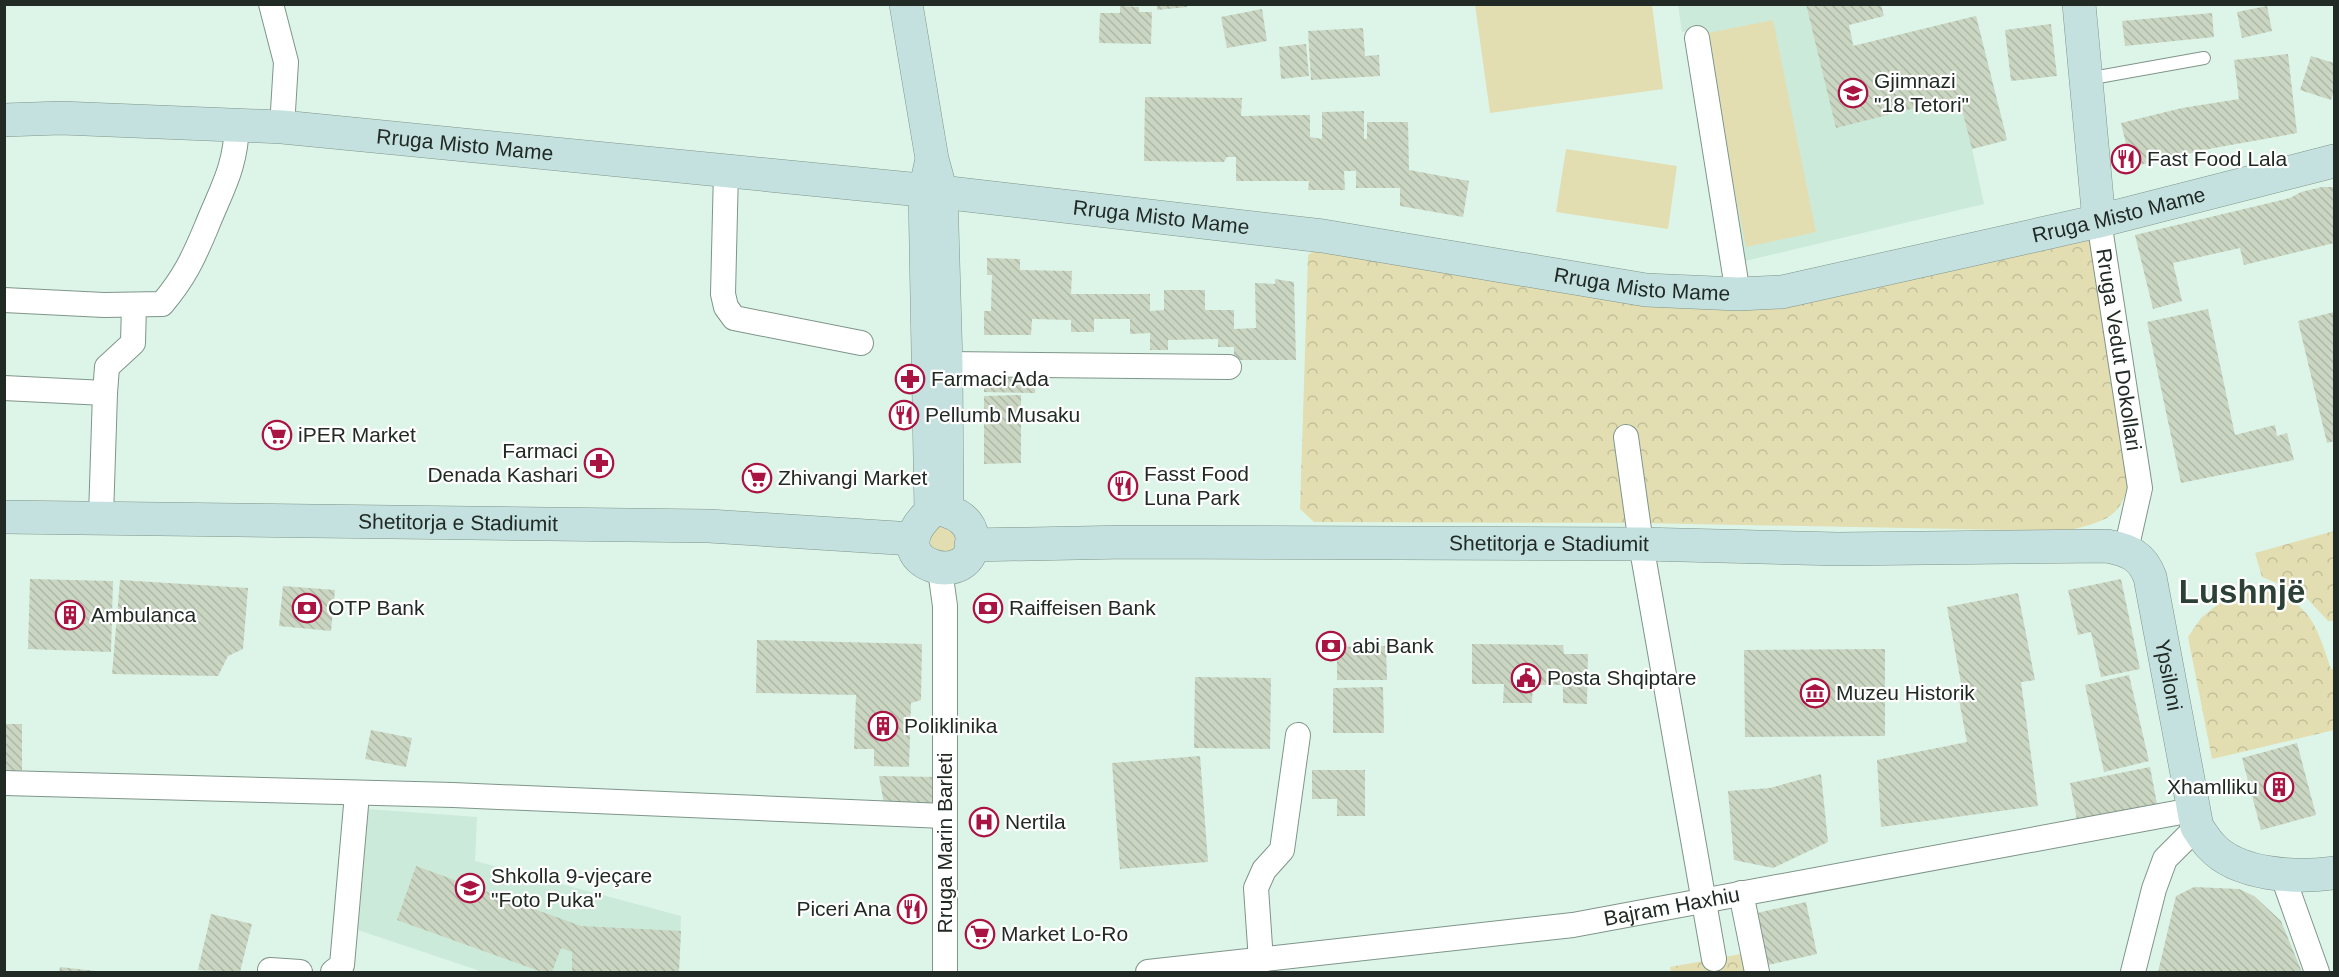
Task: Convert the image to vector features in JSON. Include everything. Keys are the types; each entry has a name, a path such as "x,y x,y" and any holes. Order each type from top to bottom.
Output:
{"main road":[{"path":"906,4 933,181 946,364 939,512"},
{"name":"Rruga Vedut Dokollari","path":"2079,4 2099,221"},
{"name":"Rruga Misto Mame","path":"4,120 61,118 237,123 726,171 933,181 1323,236 1646,290 1738,294 1782,292 2099,221 2334,161"},
{"path":"933,181 939,512"},
{"path":"939,512 964,520 972,536 969,554 957,566 940,570 923,563 914,548 913,539 920,522 939,512"},
{"name":"Shetitorja e Stadiumit","path":"4,518 101,517 709,526 913,539"},
{"name":"Shetitorja e Stadiumit","path":"971,545 1127,542 1641,544 1838,549 2107,546 2126,550"},
{"name":"Ypsiloni","path":"2126,550 2138,556 2146,566 2150,577 2195,818"},
{"path":"2195,818 2212,848 2232,861 2282,874 2334,873"}],"street":[{"path":"272,4 286,62 282,127"},
{"path":"1697,38 1738,294"},
{"path":"4,300 162,304 193,262 232,169 236,152 237,123"},
{"path":"726,171 723,294 726,307 734,318 861,343"},
{"name":"Rruga Vedut Dokollari","path":"2099,221 2140,488 2126,550"},
{"path":"101,517 107,366 133,343 134,305"},
{"path":"946,364 1229,367"},
{"path":"4,388 105,393"},
{"path":"1626,437 1641,544 1714,959"},
{"name":"Rruga Marin Barleti","path":"940,570 945,606 945,972"},
{"path":"1261,961 1256,888 1264,870 1282,850 1298,735"},
{"path":"4,783 944,816"},
{"path":"333,972 342,965 357,794"},
{"path":"2133,972 2154,889 2165,859 2195,818"},
{"name":"Bajram Haxhiu","path":"1148,972 1573,925 1741,893 2195,818"},
{"path":"2282,874 2318,972"},
{"path":"1741,893 1757,972"},
{"path":"270,970 300,972"}],"lane":[{"path":"2086,79 2204,58"}],"shaded area":[{"name":"Gjimnazi \"18 Tetori\"","path":"1678,5 1844,5 1854,46 1976,16 2007,140 1972,149 1984,204 1741,262 1700,30 1682,32"},
{"name":"Shkolla 9-vjeçare \"Foto Puka\"","path":"368,809 477,817 475,861 681,916 679,972 483,972 358,930"}],"green space":[{"path":"1475,5 1652,5 1663,89 1490,113"},
{"path":"1773,20 1816,232 1746,247 1703,34"},
{"path":"1566,149 1677,166 1668,229 1556,212"},
{"path":"2083,238 2092,241 2133,468 2120,506 2114,513 2096,523 2067,531 1638,523 1314,522 1300,509 1308,255 1321,246 1620,299"},
{"path":"950,523 962,548 933,556 928,533 933,526"},
{"path":"2334,531 2334,621 2328,621 2302,593 2262,577 2255,553"},
{"path":"2263,590 2292,601 2310,618 2316,628 2331,669 2334,669 2334,730 2212,759 2188,637 2201,618 2228,596"},
{"path":"1746,953 1750,972 1671,972 1670,967"}],"building":[{"path":"1157,4 1188,4 1187,7 1157,10"},
{"path":"1806,4 1881,4 1884,16 1849,25 1853,46 1976,16 2007,140 1972,149 1959,97 1836,128"},
{"path":"1120,6 1139,7 1139,12 1152,12 1151,44 1099,43 1100,13 1120,13"},
{"path":"2267,6 2272,31 2242,38 2237,12"},
{"path":"1262,9 1267,41 1227,48 1221,17"},
{"path":"2212,13 2214,37 2125,46 2122,21"},
{"path":"2051,24 2057,76 2011,81 2005,30"},
{"path":"1363,28 1365,56 1379,55 1380,76 1311,80 1308,31"},
{"path":"1306,44 1309,76 1281,79 1279,47"},
{"path":"2288,54 2297,133 2139,165 2134,146 2127,148 2121,123 2182,108 2239,99 2234,60"},
{"path":"2311,56 2334,63 2334,91 2331,100 2300,90"},
{"path":"1145,97 1242,98 1241,116 1310,115 1310,137 1322,139 1322,112 1364,111 1364,139 1367,139 1367,122 1408,122 1409,170 1469,181 1463,217 1400,206 1400,188 1356,188 1356,171 1344,171 1345,190 1308,190 1309,181 1236,181 1236,157 1227,157 1224,162 1144,161"},
{"path":"2334,187 2334,243 2244,265 2240,248 2173,263 2182,301 2153,309 2135,235 2290,198 2301,192"},
{"path":"987,258 1020,259 1020,270 1072,271 1071,294 1150,294 1150,311 1164,310 1164,290 1205,290 1205,310 1234,310 1234,329 1256,328 1255,283 1275,284 1275,279 1294,282 1296,360 1234,360 1234,347 1218,347 1218,339 1168,340 1168,350 1150,350 1150,333 1130,334 1130,319 1094,319 1094,332 1071,332 1071,320 1032,319 1031,335 984,335 984,311 991,311 992,275 987,275"},
{"path":"2208,309 2235,435 2275,425 2277,436 2287,433 2294,460 2181,483 2147,322"},
{"path":"2334,312 2334,441 2327,443 2298,321"},
{"path":"984,374 1036,376 1035,393 984,392"},
{"path":"1021,395 1021,463 984,464 984,396"},
{"name":"Ambulanca","path":"30,579 113,581 111,652 28,649"},
{"path":"2121,579 2140,669 2101,677 2091,632 2078,635 2068,590"},
{"path":"120,580 248,588 243,649 228,656 218,676 112,674"},
{"name":"OTP Bank","path":"283,586 335,590 331,631 279,626"},
{"path":"2018,593 2035,680 2021,682 2038,806 1881,827 1877,760 1967,742 1958,695 1963,694 1947,607"},
{"name":"Poliklinika","path":"757,640 922,644 921,700 911,703 909,767 874,766 874,749 854,749 856,695 756,693"},
{"path":"1472,644 1563,645 1564,654 1588,654 1587,704 1563,703 1563,685 1533,685 1532,703 1503,703 1504,684 1472,684"},
{"path":"1386,646 1387,680 1337,680 1337,647"},
{"name":"Muzeu Historik","path":"1885,649 1885,736 1745,737 1744,650"},
{"path":"2129,675 2149,761 2104,772 2085,685"},
{"path":"1195,677 1271,678 1270,749 1194,748"},
{"path":"1383,687 1384,733 1333,733 1333,688"},
{"path":"4,724 22,724 22,774 4,774"},
{"path":"371,730 412,738 406,767 365,759"},
{"name":"Xhamlliku","path":"2297,743 2316,815 2261,830 2242,758"},
{"path":"1200,756 1208,862 1120,869 1112,763"},
{"path":"2150,767 2157,804 2077,820 2070,783"},
{"path":"1312,770 1365,770 1365,816 1337,816 1337,799 1312,799"},
{"path":"1821,774 1828,842 1773,868 1734,860 1728,791 1770,788"},
{"path":"879,776 939,777 938,814 885,810"},
{"path":"416,866 581,926 681,931 679,972 572,972 572,952 561,948 552,972 542,972 397,920"},
{"path":"2194,887 2239,889 2254,896 2281,921 2302,972 2158,972 2176,896"},
{"path":"1806,902 1817,954 1768,965 1757,913"},
{"path":"211,914 252,924 240,972 198,970"},
{"path":"60,967 96,971 96,972 59,972"}],"place":[{"name":"Gjimnazi \"18 Tetori\"","path":"1853,93"},
{"name":"Fast Food Lala","path":"2126,159"},
{"name":"Farmaci Ada","path":"910,379"},
{"name":"Pellumb Musaku","path":"904,415"},
{"name":"iPER Market","path":"277,435"},
{"name":"Farmaci Denada Kashari","path":"599,463"},
{"name":"Zhivangi Market","path":"757,478"},
{"name":"Fasst Food Luna Park","path":"1123,486"},
{"name":"OTP Bank","path":"307,608"},
{"name":"Raiffeisen Bank","path":"988,608"},
{"name":"Ambulanca","path":"70,615"},
{"name":"abi Bank","path":"1331,646"},
{"name":"Posta Shqiptare","path":"1526,678"},
{"name":"Muzeu Historik","path":"1815,693"},
{"name":"Poliklinika","path":"883,726"},
{"name":"Xhamlliku","path":"2279,787"},
{"name":"Nertila","path":"984,822"},
{"name":"Shkolla 9-vjeçare \"Foto Puka\"","path":"470,888"},
{"name":"Piceri Ana","path":"912,909"},
{"name":"Market Lo-Ro","path":"980,934"}],"district":[{"name":"Lushnjë","path":"2242,591"}]}
